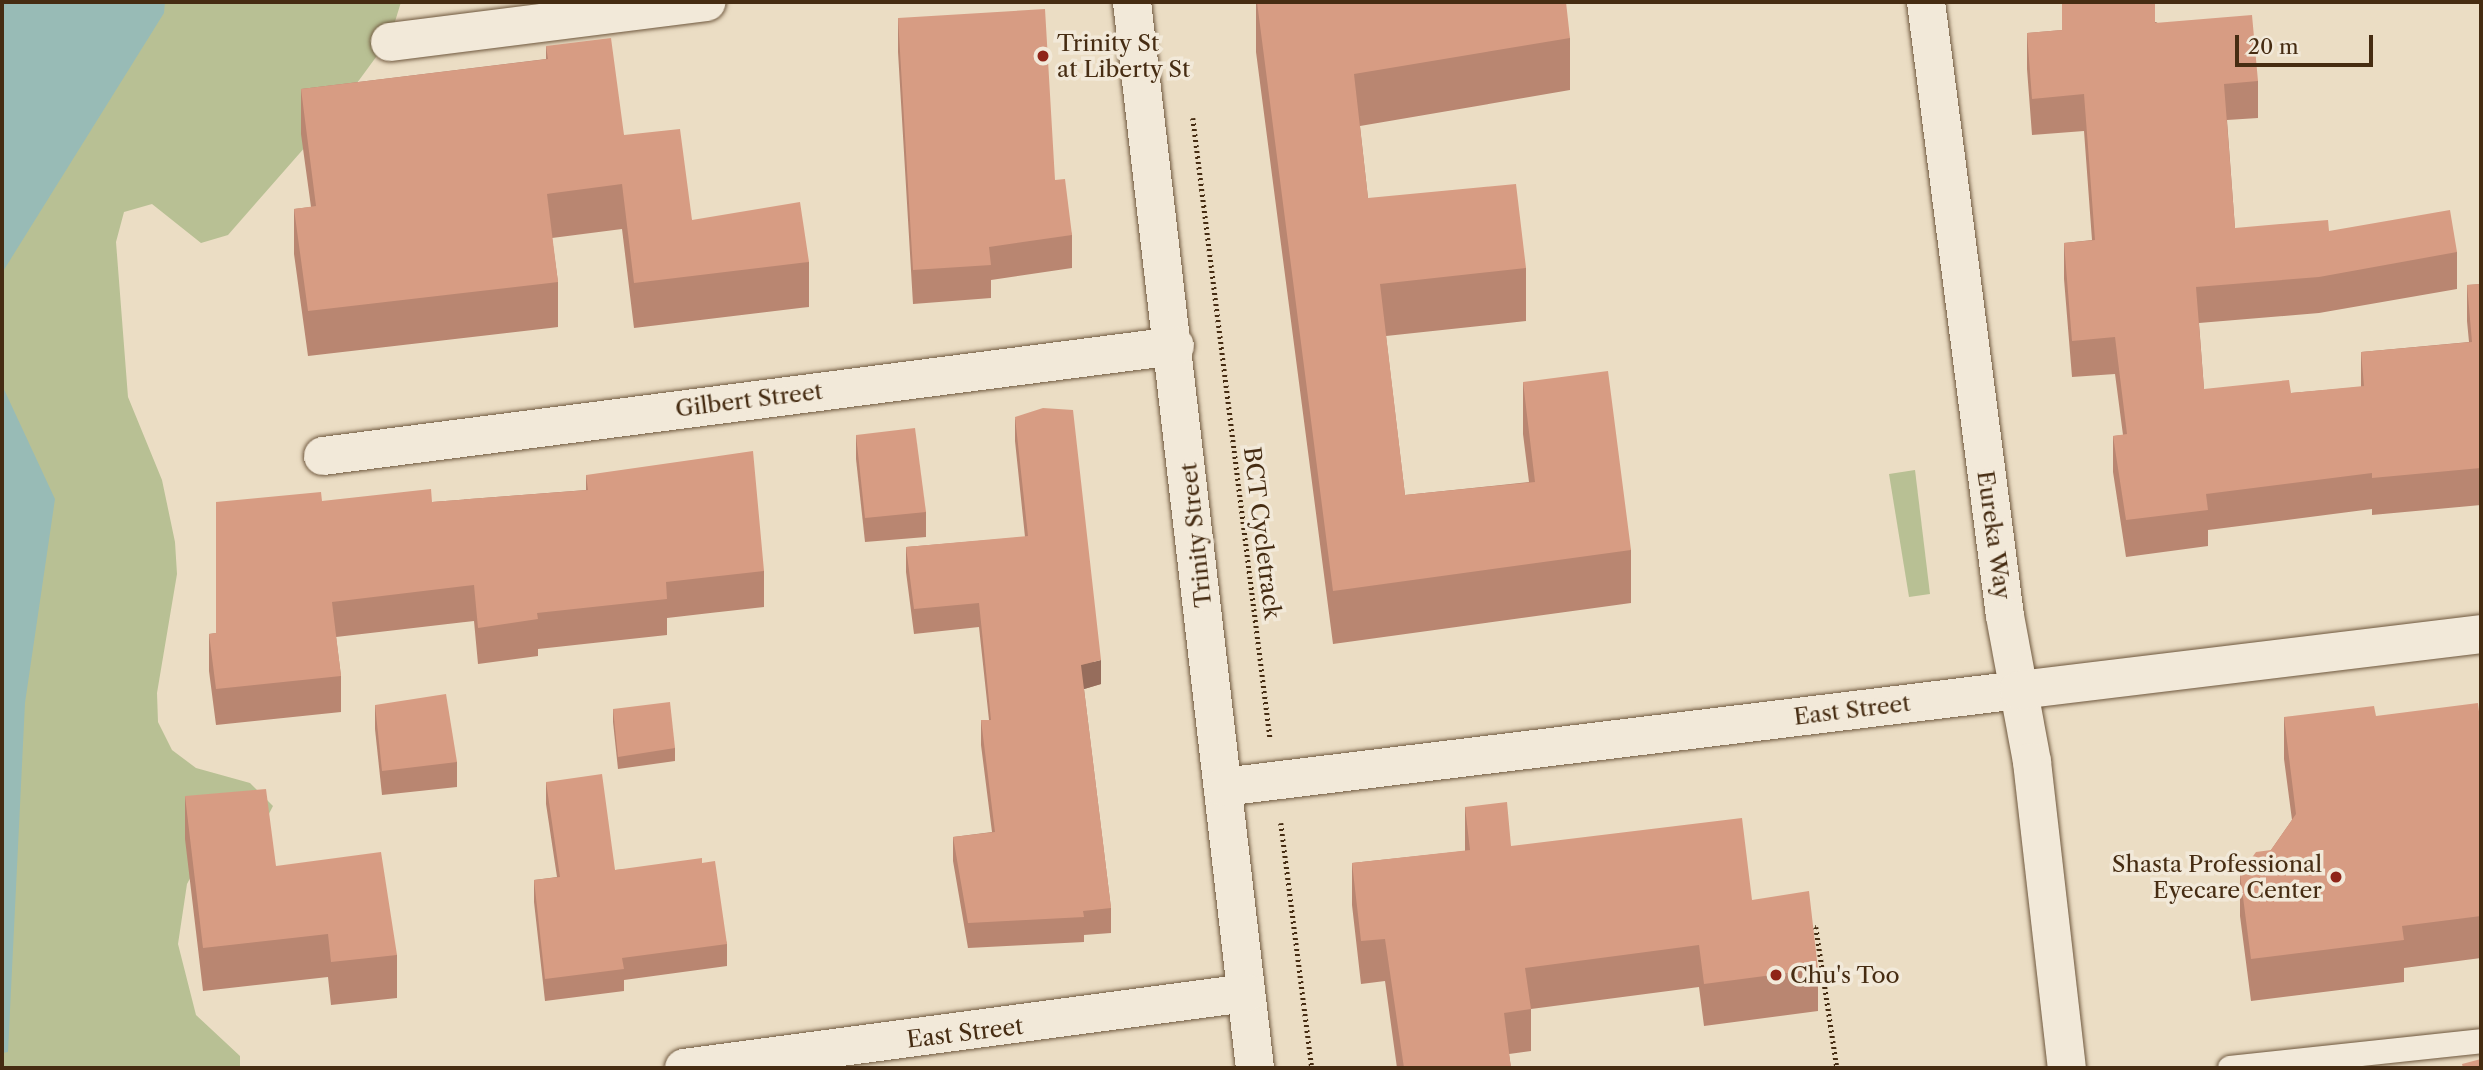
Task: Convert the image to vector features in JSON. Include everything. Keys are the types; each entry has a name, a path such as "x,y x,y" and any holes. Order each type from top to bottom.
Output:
{"street":[{"path":"390,42 706,2"},
{"name":"Trinity Street","path":"1132,2 1175,346 1255,1068"},
{"name":"Eureka Way","path":"1926,2 2067,1068"},
{"name":"Gilbert Street","path":"323,456 1175,346"},
{"name":"East Street","path":"1223,787 2481,634"},
{"name":"East Street","path":"684,1068 1246,993"}],"lane":[{"path":"2230,1068 2481,1041"}],"path":[{"name":"BCT Cycletrack","path":"1192,111 1312,1068"},
{"path":"1804,928 1816,927 1837,1068"}],"green space":[{"path":"124,2 401,2 390,38 335,113 228,235 201,243 152,204 124,212 116,242 128,397 162,480 175,542 177,574 157,693 158,722 172,750 196,768 250,783 273,806 258,835 201,858 187,884 178,944 196,1015 240,1056 240,1068 2,1068 2,178"},
{"path":"1915,470 1930,594 1909,597 1889,474"}],"water":[{"path":"2,2 165,2 164,13 2,273"},
{"path":"2,385 55,499 25,703 8,1052 2,1053"}],"building":[{"path":"1257,2 1566,2 1570,38 1354,74 1368,198 1516,184 1526,268 1380,284 1405,495 1535,482 1523,382 1608,371 1631,550 1333,591"},
{"path":"2062,2 2155,2 2155,23 2252,15 2258,81 2224,84 2235,228 2328,220 2329,231 2450,210 2457,252 2319,277 2196,287 2204,389 2289,380 2291,393 2364,386 2361,352 2472,342 2467,285 2481,284 2481,468 2372,478 2372,473 2206,494 2208,510 2126,520 2113,436 2127,434 2115,337 2072,341 2064,243 2095,240 2084,94 2032,99 2027,33 2062,30"},
{"path":"1045,9 1055,180 1065,179 1072,235 989,247 991,265 913,270 898,18"},
{"path":"611,38 624,135 680,129 692,220 800,202 809,262 634,283 622,184 547,194 558,282 308,311 294,209 316,206 301,89 548,59 546,46"},
{"path":"1043,408 1073,410 1101,660 1081,665 1111,908 1083,911 1084,917 968,923 953,837 995,832 981,720 991,720 979,603 914,609 906,547 1028,536 1015,417"},
{"path":"915,428 926,512 865,518 856,435"},
{"path":"753,451 764,571 666,582 667,599 537,613 538,619 478,628 474,585 332,602 341,676 216,689 209,634 216,633 216,502 321,492 322,501 431,489 432,502 588,490 586,475"},
{"path":"446,694 457,762 382,771 375,705"},
{"path":"670,702 675,748 618,757 613,709"},
{"path":"2478,703 2481,729 2481,916 2402,926 2404,940 2251,959 2240,874 2256,852 2271,850 2296,814 2284,717 2374,706 2376,716"},
{"path":"602,774 615,870 702,858 702,863 715,861 727,944 622,958 624,969 545,979 534,880 560,877 546,782"},
{"path":"266,789 276,866 381,852 397,955 331,962 328,934 203,948 185,796"},
{"path":"1507,802 1511,846 1742,818 1752,900 1809,891 1818,969 1704,984 1699,945 1525,968 1531,1009 1504,1013 1511,1068 1404,1068 1385,939 1361,941 1352,863 1470,850 1465,807"},
{"path":"2481,1059 2481,1068 2463,1068 2462,1064"}],"place":[{"name":"Trinity St at Liberty St","path":"1043,56"},
{"name":"Shasta Professional Eyecare Center","path":"2336,877"},
{"name":"Chu's Too","path":"1776,975"}]}
